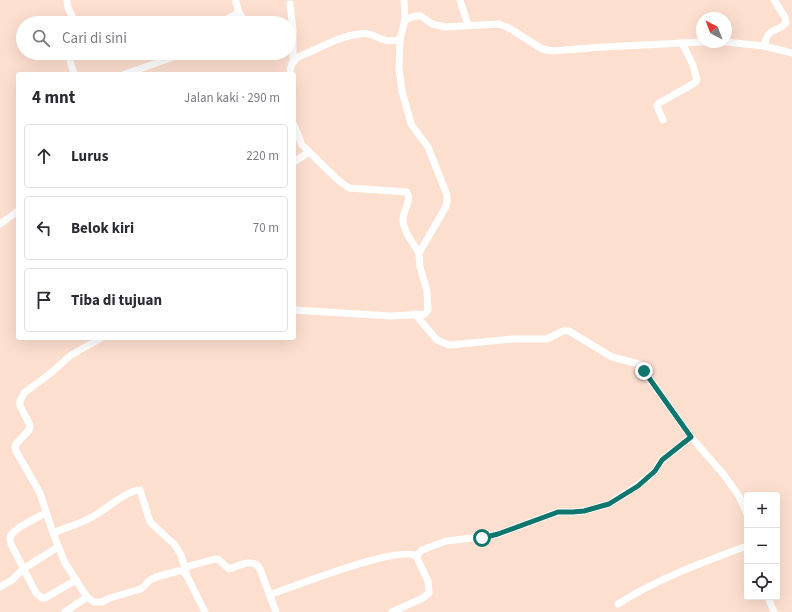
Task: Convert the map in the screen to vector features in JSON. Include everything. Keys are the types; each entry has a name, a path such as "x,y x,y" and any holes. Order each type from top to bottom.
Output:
{"street":[{"path":"67,0 68,8 72,16"},
{"path":"296,310 391,316 425,314 428,310 427,291 420,267 420,253 444,210 447,203 447,195 428,147 411,124 402,91 399,68 400,39 405,20 404,0"},
{"path":"460,0 468,25"},
{"path":"764,46 768,34 772,30 782,27 786,23 785,17 774,0"},
{"path":"236,2 241,16"},
{"path":"290,4 291,16"},
{"path":"233,16 239,13"},
{"path":"405,20 418,15 437,26 446,27 499,24 509,28 542,49 553,52 602,47 696,42"},
{"path":"296,59 350,35 368,34 387,42 400,39"},
{"path":"663,120 657,105 693,84 697,80 693,65 682,43"},
{"path":"732,43 764,46 792,53"},
{"path":"70,60 73,72"},
{"path":"131,72 165,60"},
{"path":"290,72 290,66 293,62"},
{"path":"296,130 302,145 308,152 338,180 349,188 407,192 409,198 403,218 404,226 420,253"},
{"path":"296,161 308,152"},
{"path":"0,224 16,212"},
{"path":"415,314 437,340 449,345 514,339 547,340 563,332 569,331 612,356 639,364 691,437 732,486 744,505"},
{"path":"97,340 71,355 52,372 24,393 20,401 20,406 30,425 28,430 16,444 16,451 37,486 58,548 65,563 87,597 94,602 102,602 110,598 141,589 150,580 156,577 183,571 205,612"},
{"path":"416,556 422,550 446,541 482,538 498,534 558,512 584,511 609,504 638,486 655,471 662,460 691,437"},
{"path":"53,533 89,519 129,492 140,490 150,522 175,545 186,567 187,576"},
{"path":"46,513 16,530 11,536 11,544 36,593 42,598 45,598 76,580"},
{"path":"618,604 629,597 677,574 744,547"},
{"path":"0,587 12,580 23,568 58,548"},
{"path":"270,595 351,566 382,558 414,554 428,581 429,593 423,598 392,612"},
{"path":"186,567 215,558 229,570 246,564 253,563 258,565 276,612"},
{"path":"66,612 87,597"},
{"path":"769,600 774,612"}],"route":[{"path":"482,538 498,534 558,512 584,511 609,504 638,486 655,471 662,460 691,437 644,371"}]}
